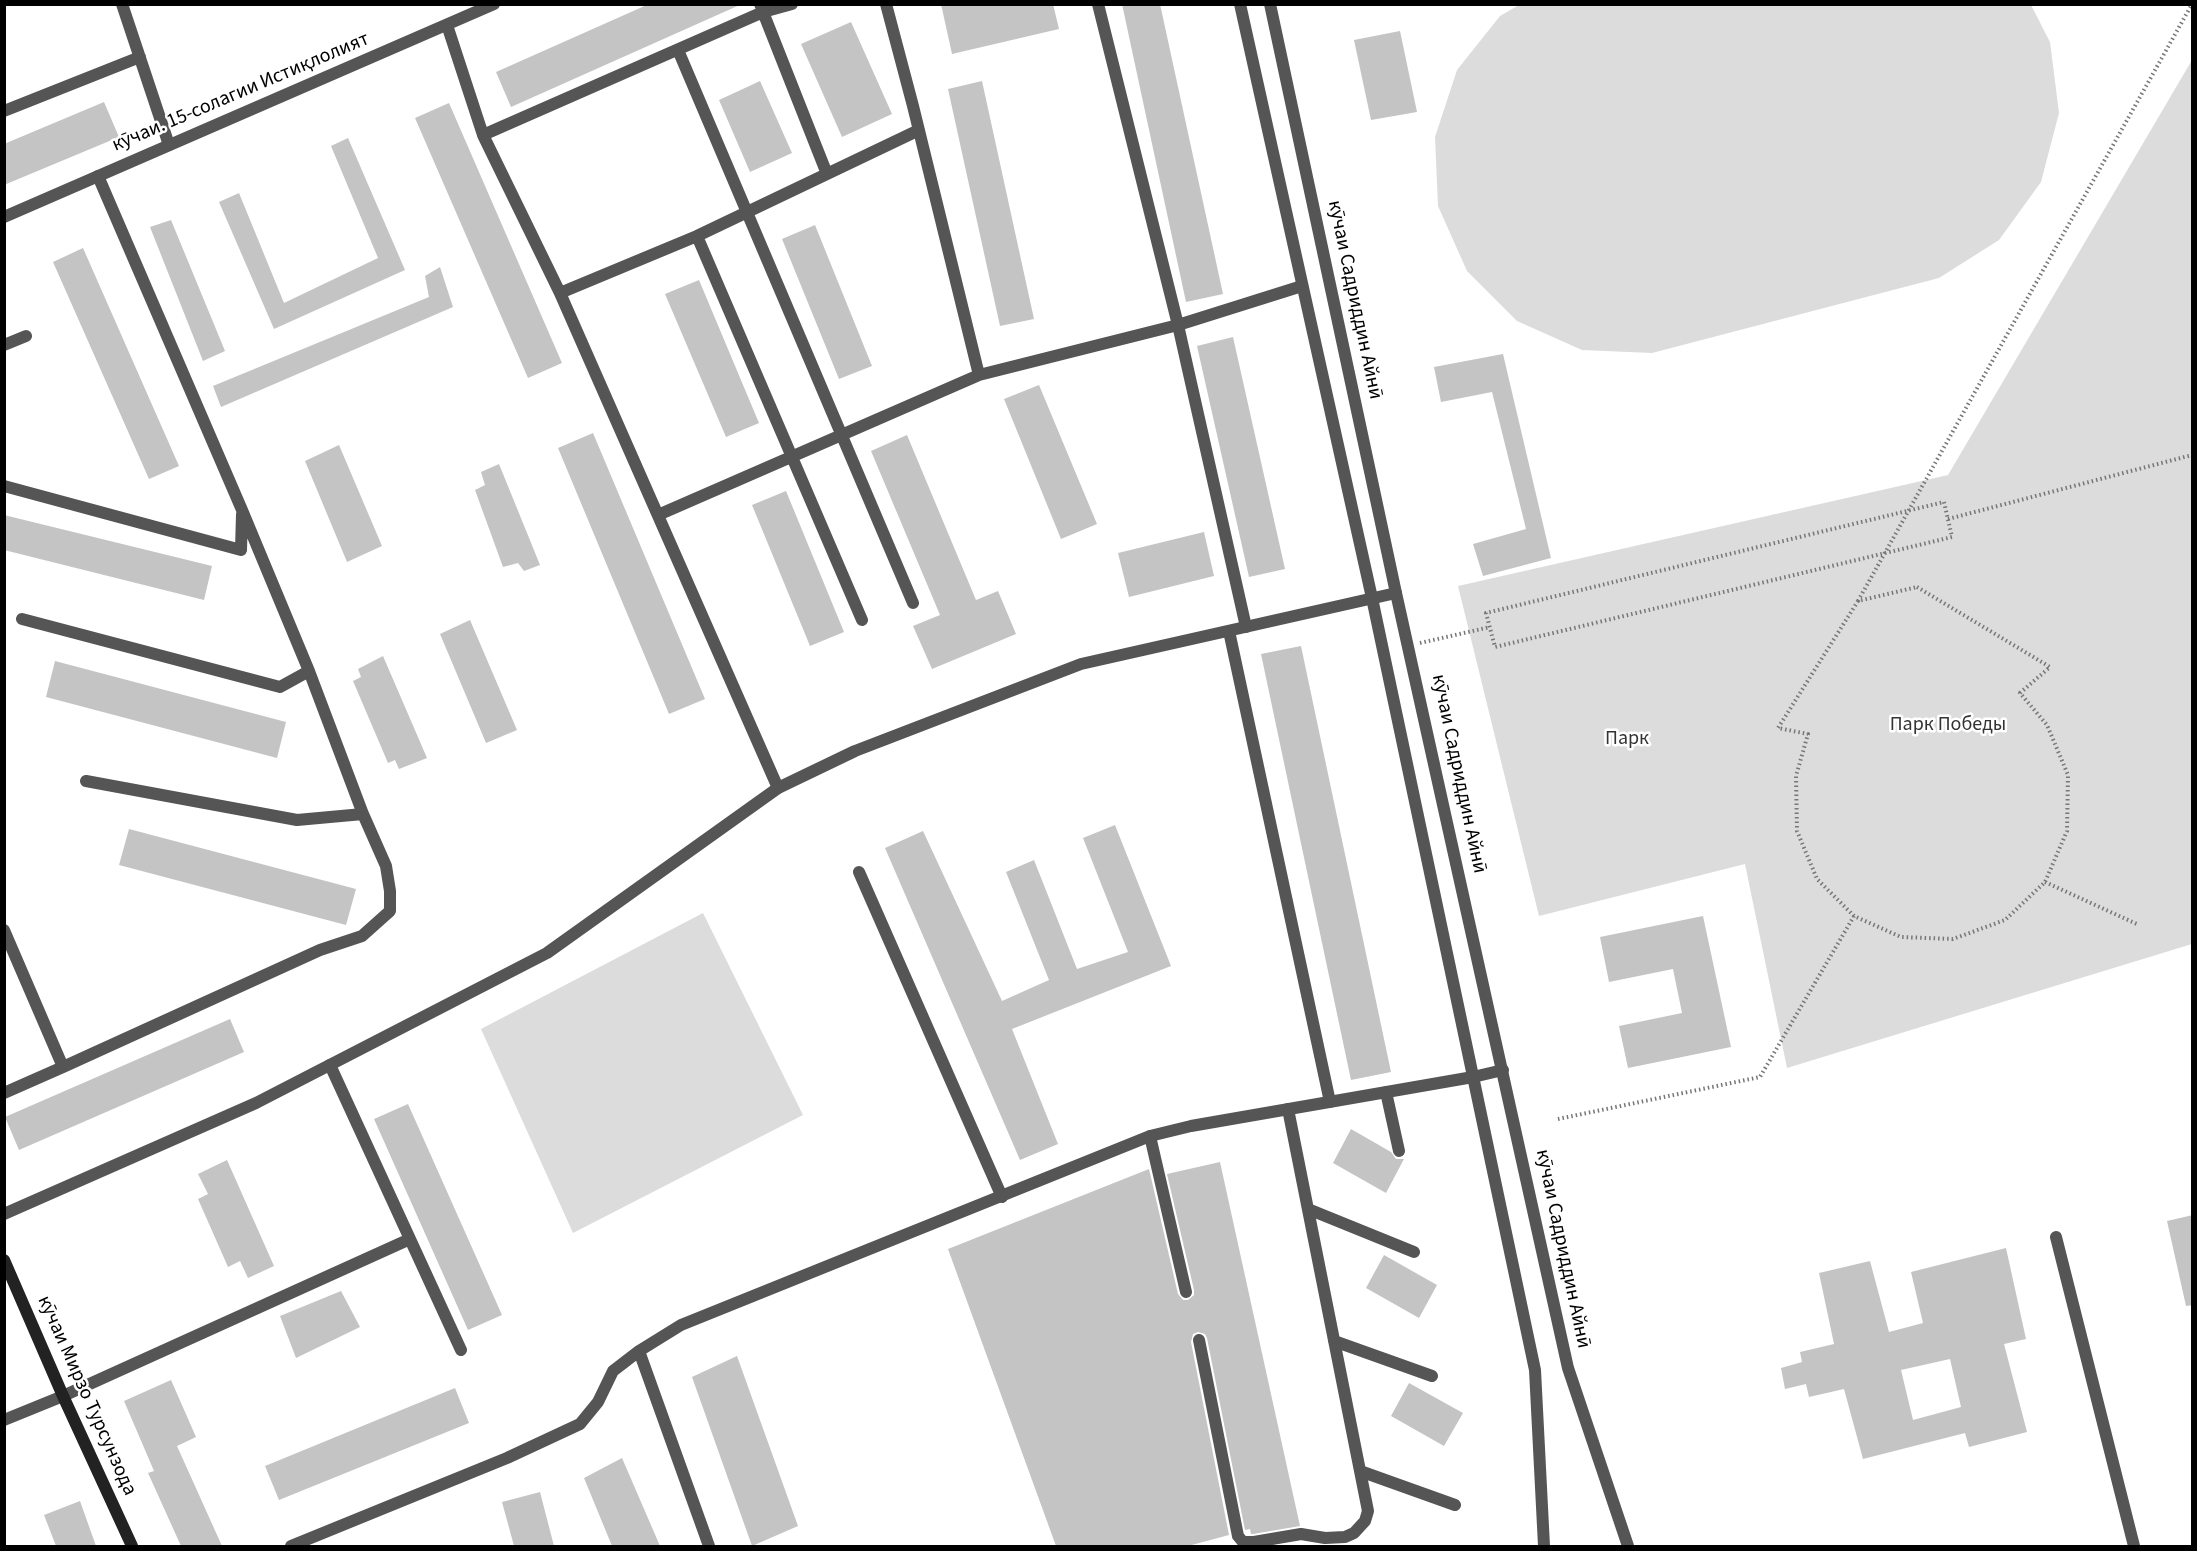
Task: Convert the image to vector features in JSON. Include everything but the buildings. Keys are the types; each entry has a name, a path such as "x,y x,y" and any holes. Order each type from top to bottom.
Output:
{"main road":[{"name":"кӯчаи Мирзо Турсунзода","path":"4,1260 132,1546"}],"street":[{"path":"122,4 170,145"},
{"name":"кӯчаи. 15-солагии Истиқлолият","path":"4,217 494,4"},
{"path":"483,135 678,50 762,8 792,4"},
{"path":"886,4 979,375"},
{"path":"1098,4 1178,325 1246,627"},
{"path":"1240,4 1372,598 1535,1370 1544,1546"},
{"name":"кӯчаи Садриддин Айнӣ","path":"1270,4 1396,593 1410,645 1568,1368 1628,1546"},
{"path":"762,8 827,174"},
{"path":"447,25 483,135 560,293 778,788"},
{"path":"678,50 913,603"},
{"path":"4,111 140,57"},
{"path":"560,293 697,236 919,130"},
{"path":"4,1093 320,950 362,936 390,911 386,866 363,814 309,671 98,176"},
{"path":"697,236 862,620"},
{"path":"658,515 979,375 1178,325 1302,286"},
{"path":"4,345 26,336"},
{"path":"4,486 241,550 242,510"},
{"path":"4,1214 256,1103 547,953 778,788 855,751 1081,664 1396,593"},
{"path":"22,619 280,687 309,671"},
{"path":"1229,631 1330,1102"},
{"path":"86,780 297,820 363,814"},
{"path":"859,873 1002,1197"},
{"path":"4,930 63,1066"},
{"path":"330,1065 461,1350"},
{"path":"291,1546 507,1458 580,1424 598,1402 613,1371 639,1351 681,1325 1150,1136 1191,1126 1503,1070"},
{"path":"1386,1092 1399,1151"},
{"path":"1199,1340 1238,1536 1243,1542 1254,1542 1301,1534 1325,1538 1345,1537 1354,1533 1365,1521 1368,1511 1288,1109"},
{"path":"1150,1136 1186,1293"},
{"path":"1308,1209 1414,1252"},
{"path":"2056,1237 2134,1546"},
{"path":"4,1420 63,1396 410,1239"},
{"path":"1334,1341 1432,1376"},
{"path":"639,1351 709,1546"},
{"path":"1360,1471 1455,1505"}],"path":[{"path":"1858,601 1917,587 2050,667 2020,693 2047,725 2068,776 2067,831 2046,882 2005,920 1953,939 1901,937 1854,916 1817,879 1797,831 1797,777 1808,734 1778,728 1858,601 2192,4"},
{"path":"1948,519 2193,455"},
{"path":"1944,502 1952,537 1495,648 1486,613 1909,511 1944,502"},
{"path":"1410,645 1490,627"},
{"path":"2046,882 2139,925"},
{"path":"1558,1119 1760,1077 1854,916"}],"green space":[{"path":"1519,5 2031,5 2050,42 2059,113 2041,182 1999,240 1939,278 1652,353 1582,350 1517,321 1467,271 1438,206 1435,137 1457,70 1500,16"},
{"name":"Парк Победы","path":"2192,60 2192,944 1787,1068 1745,864 1539,916 1458,586 1948,475"},
{"path":"703,913 803,1115 573,1233 481,1029"}],"park label":[{"name":"Парк","path":"1627,740"}]}
